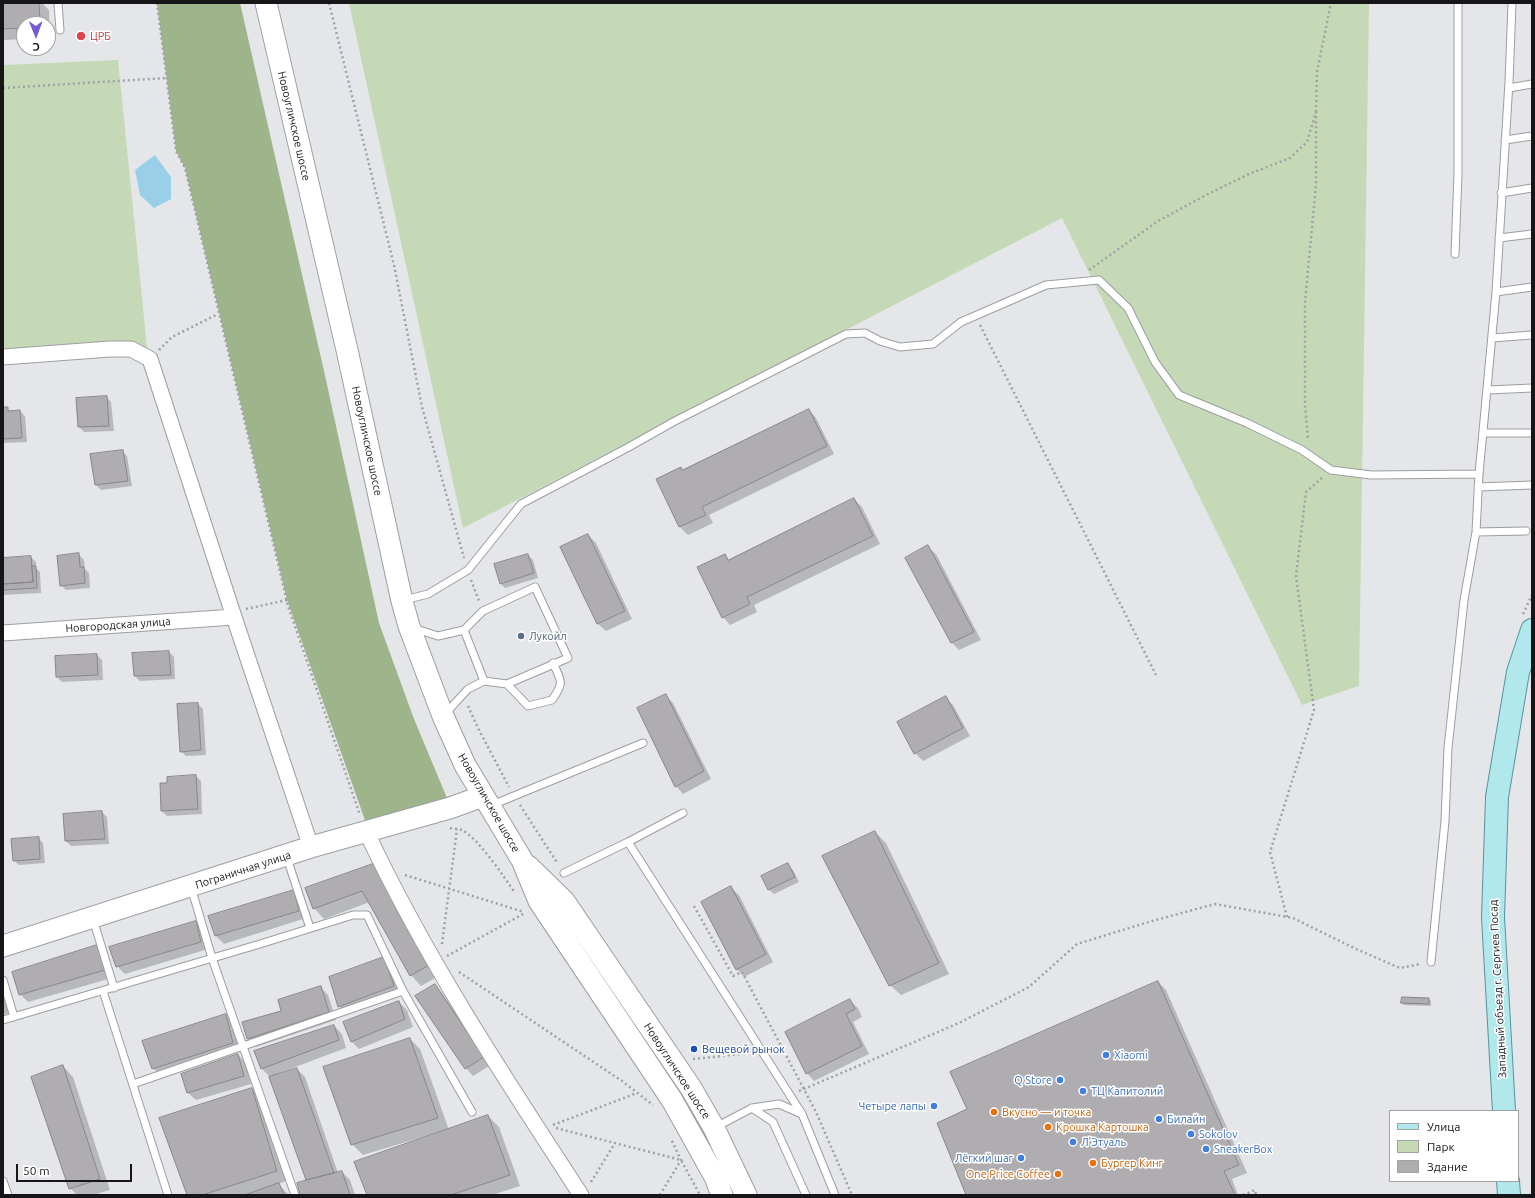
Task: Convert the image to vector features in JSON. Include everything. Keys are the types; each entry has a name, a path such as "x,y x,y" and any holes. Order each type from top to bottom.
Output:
{"main road":[{"name":"Новоугличское шоссе","path":"266,3 347,350 402,601 409,626 443,716 465,765 522,860 539,901 672,1100 715,1177 722,1195"},
{"name":"Западный объезд г. Сергиев Посад","path":"1504,1110 1493,917 1497,797 1518,672 1532,630"},
{"name":"Пограничная улица","path":"3,946 311,847 450,808 486,801"},
{"name":"Новоугличское шоссе","path":"522,860 564,901 691,1088 714,1128 746,1195"},
{"path":"1508,1182 1509,1195"}],"street":[{"path":"3,357 110,349 131,349 150,359 233,615 311,847"},
{"name":"Новгородская улица","path":"3,633 233,615"},
{"path":"366,831 419,936 452,993 584,1192"}],"lane":[{"path":"58,3 60,30"},
{"path":"1455,254 1458,174 1458,3"},
{"path":"1431,962 1445,821 1448,748 1464,600 1476,532 1479,474 1488,390 1509,88 1512,3"},
{"path":"1509,88 1532,84"},
{"path":"1505,140 1532,136"},
{"path":"1501,193 1532,188"},
{"path":"1499,238 1532,234"},
{"path":"402,601 428,594 468,570 521,504 675,421 830,341 846,334 865,333 880,341 900,346 933,344 961,322 1046,285 1099,280 1128,308 1155,362 1179,395 1247,423 1302,450 1331,470 1371,475 1479,474"},
{"path":"1496,292 1532,287"},
{"path":"1492,338 1532,335"},
{"path":"1488,390 1532,388"},
{"path":"1483,433 1532,433"},
{"path":"1478,487 1532,485"},
{"path":"1476,532 1526,531"},
{"path":"409,626 438,636 464,630 483,611 535,587 568,658 508,684 484,681 468,689 443,716"},
{"path":"464,630 484,681"},
{"path":"508,684 528,706 552,700 560,689 561,680 553,664"},
{"path":"486,801 643,743"},
{"path":"564,873 683,813"},
{"path":"628,842 802,1114 835,1195"},
{"path":"286,856 310,928"},
{"path":"190,887 212,958 295,1195"},
{"path":"3,1020 114,988 353,915 367,915 402,991 472,1112"},
{"path":"92,918 114,988"},
{"path":"3,980 14,1017"},
{"path":"103,991 168,1195"},
{"path":"132,1084 402,991"},
{"path":"714,1128 752,1108 779,1104 802,1114"},
{"path":"752,1108 773,1122 806,1195"},
{"path":"3,1181 8,1195"}],"path":[{"path":"157,3 176,150 184,168 287,600 366,831"},
{"path":"329,3 394,265 422,406 468,570 483,611"},
{"path":"1309,455 1305,404 1305,302 1316,185 1317,72 1331,3"},
{"path":"3,88 166,78"},
{"path":"1072,283 1158,221 1235,181 1290,158 1307,142 1316,112"},
{"path":"150,359 172,337 218,314"},
{"path":"976,316 1156,675"},
{"path":"1287,917 1270,852 1314,710 1296,576 1306,492 1331,470"},
{"path":"233,615 287,600"},
{"path":"444,828 462,830 478,845 502,874 517,897"},
{"path":"442,951 457,829"},
{"path":"400,874 526,913"},
{"path":"790,1096 959,1023 1029,987 1077,944 1152,921 1215,904 1293,918 1356,950 1400,968 1431,962"},
{"path":"694,906 733,976 742,972 816,1112 852,1195"},
{"path":"523,907 526,913"},
{"path":"441,959 526,913"},
{"path":"453,968 622,1081 656,1108"},
{"path":"688,1060 752,1053"},
{"path":"637,1093 549,1127 681,1160 700,1195"},
{"path":"584,1192 615,1143"},
{"path":"660,1195 681,1160"},
{"path":"1243,1195 1254,1190 1256,1195"}],"green space":[{"path":"157,3 240,3 324,371 379,623 414,719 447,798 366,823 287,600 185,168 176,151"},
{"path":"349,3 1369,3 1359,686 1302,705 1062,218 463,528"},
{"path":"118,60 147,347 3,357 3,65"}],"water":[{"path":"155,155 171,177 171,199 154,208 140,195 135,170"}],"building":[{"path":"3,3 39,3 40,16 16,16 16,28 3,29"},
{"path":"107,396 109,426 78,427 76,398"},
{"path":"3,407 8,407 8,411 20,410 22,438 3,439"},
{"path":"809,409 827,446 702,507 706,515 679,527 656,479 681,467 682,470"},
{"path":"123,450 128,481 95,485 90,454"},
{"path":"854,498 873,536 747,597 750,604 722,618 697,567 725,554 728,560"},
{"path":"588,534 625,611 597,624 560,547"},
{"path":"928,545 974,632 951,643 905,558"},
{"path":"79,553 80,567 84,567 85,583 60,586 57,556"},
{"path":"528,554 534,573 500,584 494,564"},
{"path":"31,556 33,582 3,584 3,558"},
{"path":"32,566 36,566 37,588 3,590 3,584 33,582"},
{"path":"169,651 171,675 134,676 132,653"},
{"path":"97,654 98,675 56,677 55,656"},
{"path":"666,694 704,771 675,787 637,708"},
{"path":"946,696 963,728 914,754 897,722"},
{"path":"198,703 201,750 180,752 177,704"},
{"path":"196,775 198,809 161,811 160,783 167,783 167,777"},
{"path":"102,811 105,839 65,841 63,814"},
{"path":"875,831 939,963 889,986 822,856"},
{"path":"39,837 40,859 13,861 11,839"},
{"path":"788,863 795,877 768,890 761,876"},
{"path":"373,864 429,965 410,976 362,891 313,909 305,888"},
{"path":"731,886 766,954 736,970 701,902"},
{"path":"294,890 299,911 215,936 208,916"},
{"path":"196,921 201,942 116,967 109,947"},
{"path":"97,945 105,970 19,995 12,972"},
{"path":"384,957 394,986 338,1007 329,977"},
{"name":"ТЦ Капитолий","path":"1158,981 1239,1165 1224,1171 1235,1195 966,1195 937,1123 967,1109 950,1072"},
{"path":"435,984 484,1057 465,1069 415,996"},
{"path":"321,986 329,1012 247,1039 242,1022 281,1011 278,1000"},
{"path":"1402,997 1429,998 1429,1004 1401,1003"},
{"path":"850,999 855,1009 846,1014 862,1046 806,1074 785,1032"},
{"path":"399,1001 405,1019 351,1042 343,1022"},
{"path":"226,1014 233,1043 152,1069 142,1041"},
{"path":"334,1025 339,1040 261,1069 254,1051"},
{"path":"410,1038 438,1118 351,1145 323,1067"},
{"path":"238,1054 244,1076 187,1093 181,1074"},
{"path":"63,1065 100,1179 69,1189 31,1077"},
{"path":"297,1068 334,1173 306,1180 269,1077"},
{"path":"252,1088 277,1171 202,1195 187,1195 159,1118"},
{"path":"488,1115 510,1175 451,1195 367,1195 354,1162"},
{"path":"342,1171 350,1195 300,1195 297,1183"},
{"path":"279,1183 284,1195 245,1195"}],"place":[{"name":"ЦРБ","path":"81,36"},
{"name":"Лукойл","path":"521,636"},
{"name":"Вещевой рынок","path":"694,1049"},
{"name":"Xiaomi","path":"1106,1055"},
{"name":"Q Store","path":"1060,1080"},
{"name":"ТЦ Капитолий","path":"1083,1091"},
{"name":"Четыре лапы","path":"934,1106"},
{"name":"Вкусно — и точка","path":"994,1112"},
{"name":"Билайн","path":"1159,1119"},
{"name":"Крошка Картошка","path":"1048,1127"},
{"name":"Sokolov","path":"1191,1134"},
{"name":"Л'Этуаль","path":"1073,1142"},
{"name":"SneakerBox","path":"1206,1149"},
{"name":"Лёгкий шаг","path":"1021,1158"},
{"name":"Бургер Кинг","path":"1093,1163"},
{"name":"One Price Coffee","path":"1058,1174"}]}
